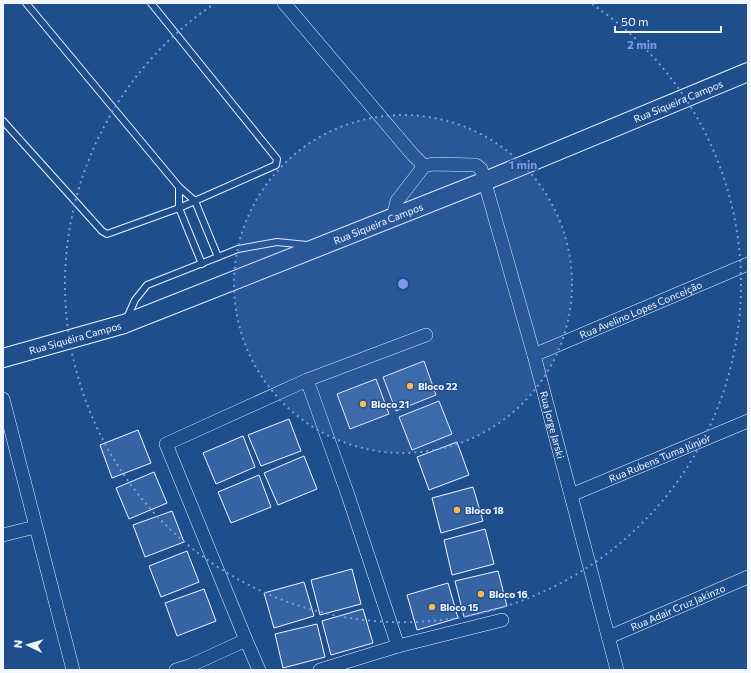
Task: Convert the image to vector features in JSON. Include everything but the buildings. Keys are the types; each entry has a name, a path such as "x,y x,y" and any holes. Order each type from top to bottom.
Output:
{"main road":[{"name":"Rua Siqueira Campos","path":"3,358 124,324 485,181 748,72"}],"street":[{"path":"284,3 424,166 397,201 393,217"},
{"name":"Rua Jorge Jarski","path":"424,166 433,164 476,165 481,169 534,356 617,670"},
{"name":"Rua Avelino Lopes Conceição","path":"534,356 748,264"},
{"path":"259,670 166,444 307,380 426,335"},
{"path":"307,380 348,495 398,646"},
{"path":"3,399 73,670"},
{"name":"Rua Rubens Tuma Júnior","path":"571,495 748,421"},
{"path":"3,535 35,527"},
{"name":"Rua Adair Cruz Jakinzo","path":"609,637 748,577"},
{"path":"320,670 398,646 502,620"},
{"path":"176,670 189,666 246,640"}],"lane":[{"path":"26,3 179,187 195,202 218,257"},
{"path":"3,121 102,232 107,234 195,202 276,165 277,159 150,3"},
{"path":"179,187 179,208 202,264"},
{"path":"124,324 135,300 148,285 238,249 277,242 319,246"}],"place":[{"name":"Bloco 22","path":"410,386"},
{"name":"Bloco 21","path":"363,404"},
{"name":"Bloco 18","path":"457,510"},
{"name":"Bloco 16","path":"481,594"},
{"name":"Bloco 15","path":"432,607"}]}
